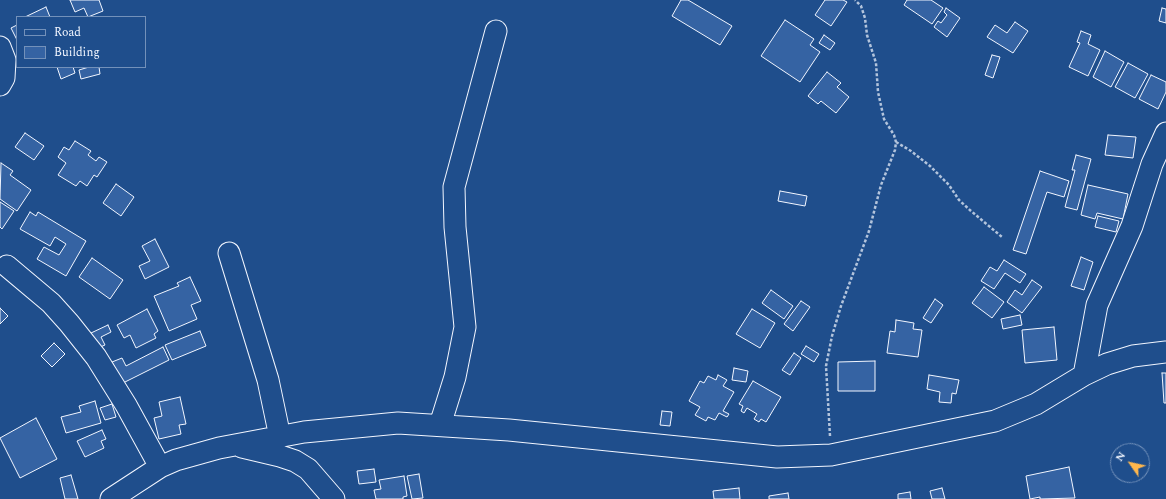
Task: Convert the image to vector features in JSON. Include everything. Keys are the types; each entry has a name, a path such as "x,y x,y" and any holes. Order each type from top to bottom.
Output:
{"street":[{"path":"440,425 455,377 465,327 455,226 454,187 496,31"},
{"path":"0,47 5,60 4,78 0,85"},
{"path":"1084,375 1097,304 1132,226 1152,164 1166,132"},
{"path":"229,253 268,380 280,437"},
{"path":"7,266 50,303 70,323 96,357 126,405 160,467"},
{"path":"111,499 160,467 176,460 220,448 304,432 398,423 509,430 777,457 831,455 995,421 1036,404 1084,375 1106,364 1133,356 1166,352"},
{"path":"235,445 296,461 308,469 321,482 334,499"}],"path":[{"path":"831,455 826,366 832,336 841,306 869,231 881,185 895,150 896,142 894,135 884,119 878,92 876,63 867,35 865,18 861,6 855,0"},
{"path":"896,142 911,151 930,166 949,185 959,200 971,212 1002,237"}],"building":[{"path":"70,0 99,0 103,11 90,16 88,16 84,8 75,12"},
{"path":"681,0 688,0 732,26 720,45 672,16"},
{"path":"825,0 843,0 847,2 831,26 815,15"},
{"path":"907,0 931,0 943,8 932,24 904,5"},
{"path":"46,7 50,16 27,16"},
{"path":"946,8 960,18 947,37 934,27 938,21 941,23 947,15 944,12"},
{"path":"1162,8 1166,9 1166,23 1159,21"},
{"path":"785,20 814,39 810,45 820,52 800,82 761,56"},
{"path":"1015,22 1028,31 1013,53 987,37 995,25 1007,33"},
{"path":"16,26 16,38 11,28"},
{"path":"1081,31 1091,35 1088,44 1100,50 1088,76 1069,67 1080,43 1077,42"},
{"path":"824,35 835,43 830,50 819,43"},
{"path":"1105,51 1124,62 1111,87 1093,77"},
{"path":"992,55 1000,57 993,78 985,75"},
{"path":"1128,63 1148,74 1135,98 1115,87"},
{"path":"57,68 73,68 75,73 61,79"},
{"path":"86,68 99,68 100,74 81,79 79,70"},
{"path":"827,72 841,83 837,87 849,97 836,113 821,101 818,104 808,96"},
{"path":"1151,75 1166,82 1166,92 1158,109 1139,99"},
{"path":"25,133 44,146 34,160 15,147"},
{"path":"1108,135 1136,137 1133,158 1105,155"},
{"path":"75,141 91,151 88,155 96,161 99,157 107,162 97,177 94,175 87,186 80,181 76,186 58,175 66,163 58,157 64,147 69,150"},
{"path":"1076,155 1091,159 1077,210 1065,207 1075,170 1072,170"},
{"path":"1,163 13,171 10,175 31,190 17,211 0,199"},
{"path":"1040,171 1069,181 1064,197 1047,192 1026,254 1013,250"},
{"path":"116,184 134,197 121,216 103,203"},
{"path":"1088,185 1128,194 1123,219 1097,213 1095,219 1081,215"},
{"path":"780,191 807,196 805,206 778,201"},
{"path":"0,202 14,211 2,229 0,227"},
{"path":"30,212 36,216 38,212 86,241 66,276 37,259 44,247 59,255 66,244 55,237 50,246 20,229"},
{"path":"1098,216 1119,221 1116,232 1095,227"},
{"path":"155,239 169,267 145,279 139,266 150,261 142,246"},
{"path":"1081,257 1093,262 1084,290 1071,286"},
{"path":"92,258 123,280 110,299 79,277"},
{"path":"1004,260 1026,274 1020,283 1005,273 994,289 981,281 990,267 997,271"},
{"path":"190,277 201,301 191,305 197,319 169,331 154,296 179,286 177,283"},
{"path":"1032,280 1042,287 1022,313 1007,302 1015,290 1022,295"},
{"path":"984,287 1004,302 992,318 972,303"},
{"path":"771,290 793,306 784,319 762,303"},
{"path":"935,299 943,305 931,323 923,318"},
{"path":"801,301 810,307 793,331 784,324"},
{"path":"0,308 8,316 0,324"},
{"path":"147,309 158,331 154,334 156,338 136,348 130,335 124,338 117,325"},
{"path":"752,309 775,323 760,348 736,334"},
{"path":"1020,315 1022,325 1003,329 1001,319"},
{"path":"896,320 914,323 913,329 922,330 918,357 887,353 890,331 895,332"},
{"path":"108,325 111,332 101,337 105,345 98,348 91,333"},
{"path":"1054,327 1057,360 1025,363 1022,330"},
{"path":"200,331 206,346 172,360 165,345"},
{"path":"54,343 65,354 52,367 41,356"},
{"path":"806,346 819,354 814,362 801,354"},
{"path":"163,347 169,360 123,383 112,362 122,358 126,366"},
{"path":"794,353 801,358 790,375 782,370"},
{"path":"875,361 875,391 838,391 838,362"},
{"path":"734,368 748,371 746,382 732,380"},
{"path":"1162,373 1166,373 1166,403 1164,403"},
{"path":"718,375 727,380 723,386 734,392 723,411 729,414 727,417 719,413 715,420 708,417 706,421 695,415 700,407 689,401 700,381 704,383 708,376 716,380"},
{"path":"929,375 959,380 956,394 952,393 951,403 939,402 940,392 927,389"},
{"path":"753,381 781,397 766,422 761,419 759,422 754,419 757,414 747,408 744,413 741,411 743,406 739,404"},
{"path":"180,397 186,424 179,425 181,434 159,439 154,418 162,416 159,402"},
{"path":"95,401 101,423 66,433 61,417 81,412 79,406"},
{"path":"112,404 116,417 105,420 100,408"},
{"path":"662,411 672,412 670,426 660,425"},
{"path":"36,418 57,459 20,478 0,438"},
{"path":"102,430 106,439 101,441 104,448 85,457 77,441"},
{"path":"1069,467 1075,498 1040,499 1040,497 1030,499 1026,476"},
{"path":"374,469 376,482 359,484 357,471"},
{"path":"419,474 423,498 412,499 407,476"},
{"path":"71,475 78,499 65,499 60,478"},
{"path":"404,476 407,496 403,497 403,499 376,499 374,490 381,489 379,480"},
{"path":"739,488 740,499 714,499 713,491"},
{"path":"942,488 945,499 932,499 930,491"},
{"path":"910,492 911,499 898,499 898,494"},
{"path":"788,493 789,499 769,499 769,496"}]}
